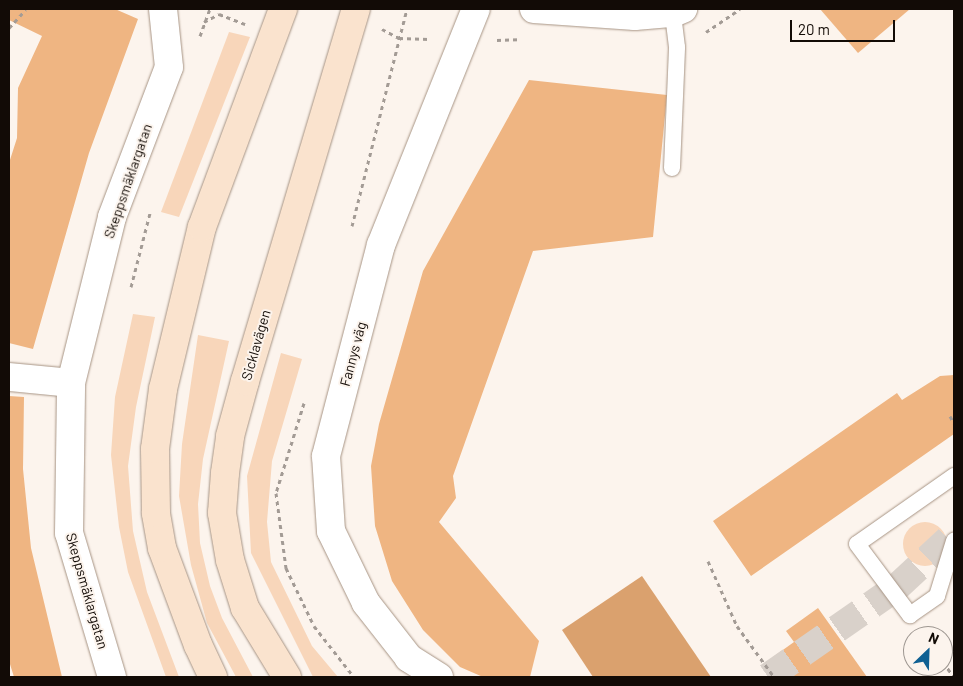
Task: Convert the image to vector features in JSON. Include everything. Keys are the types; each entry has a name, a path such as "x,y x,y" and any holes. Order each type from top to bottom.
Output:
{"main road":[{"path":"213,677 198,645 162,548 156,505 155,448 167,371 202,228 283,9"},
{"name":"Sicklavägen","path":"287,677 245,608 233,568 222,513 225,473 230,436 245,381 356,9"}],"street":[{"name":"Skeppsmäklargatan","path":"112,677 69,533 71,383 112,217 169,67 163,9"},
{"name":"Fannys väg","path":"439,677 409,658 366,604 331,531 326,456 381,246 476,9"},
{"path":"534,9 635,16 678,11"},
{"path":"9,377 71,383"}],"lane":[{"path":"672,168 678,11"},
{"path":"954,476 857,544 910,615 937,596 954,541"}],"path":[{"path":"9,28 26,9"},
{"path":"210,9 204,22 220,14 248,25"},
{"path":"351,230 407,9"},
{"path":"129,293 152,210"},
{"path":"950,416 954,423"},
{"path":"708,561 737,626 774,677"}],"shaded area":[{"path":"229,32 250,37 179,217 161,212"},
{"path":"133,314 155,317 136,407 128,466 133,531 147,592 179,677 166,677 128,572 119,527 111,455 115,397"},
{"path":"198,335 229,341 203,459 198,504 200,543 210,586 222,618 253,677 236,677 207,623 191,565 179,496 182,444"},
{"path":"281,353 302,359 272,461 267,522 271,562 312,646 338,677 313,677 251,553 247,476"},
{"path":"921,522 929,522 941,528 947,544 941,560 929,566 921,566 909,560 903,548 903,540 909,528"},
{"path":"642,576 711,677 593,677 562,630"}],"building":[{"path":"9,9 115,9 138,19 89,153 33,349 9,343 9,163 17,138 18,88 42,36 9,20"},
{"path":"820,9 910,9 858,53"},
{"path":"529,80 667,95 653,237 533,251 453,476 456,498 439,522 539,641 530,677 483,677 460,667 423,630 392,581 375,526 371,466 379,424 423,271"},
{"path":"954,375 954,434 751,576 713,521 897,393 902,400 940,376"},
{"path":"9,396 24,397 23,469 31,548 62,677 14,677 9,661"},
{"path":"818,608 867,677 787,677 773,657 794,642 786,631"}],"tunnel":[{"path":"768,677 897,587 954,534"}]}
